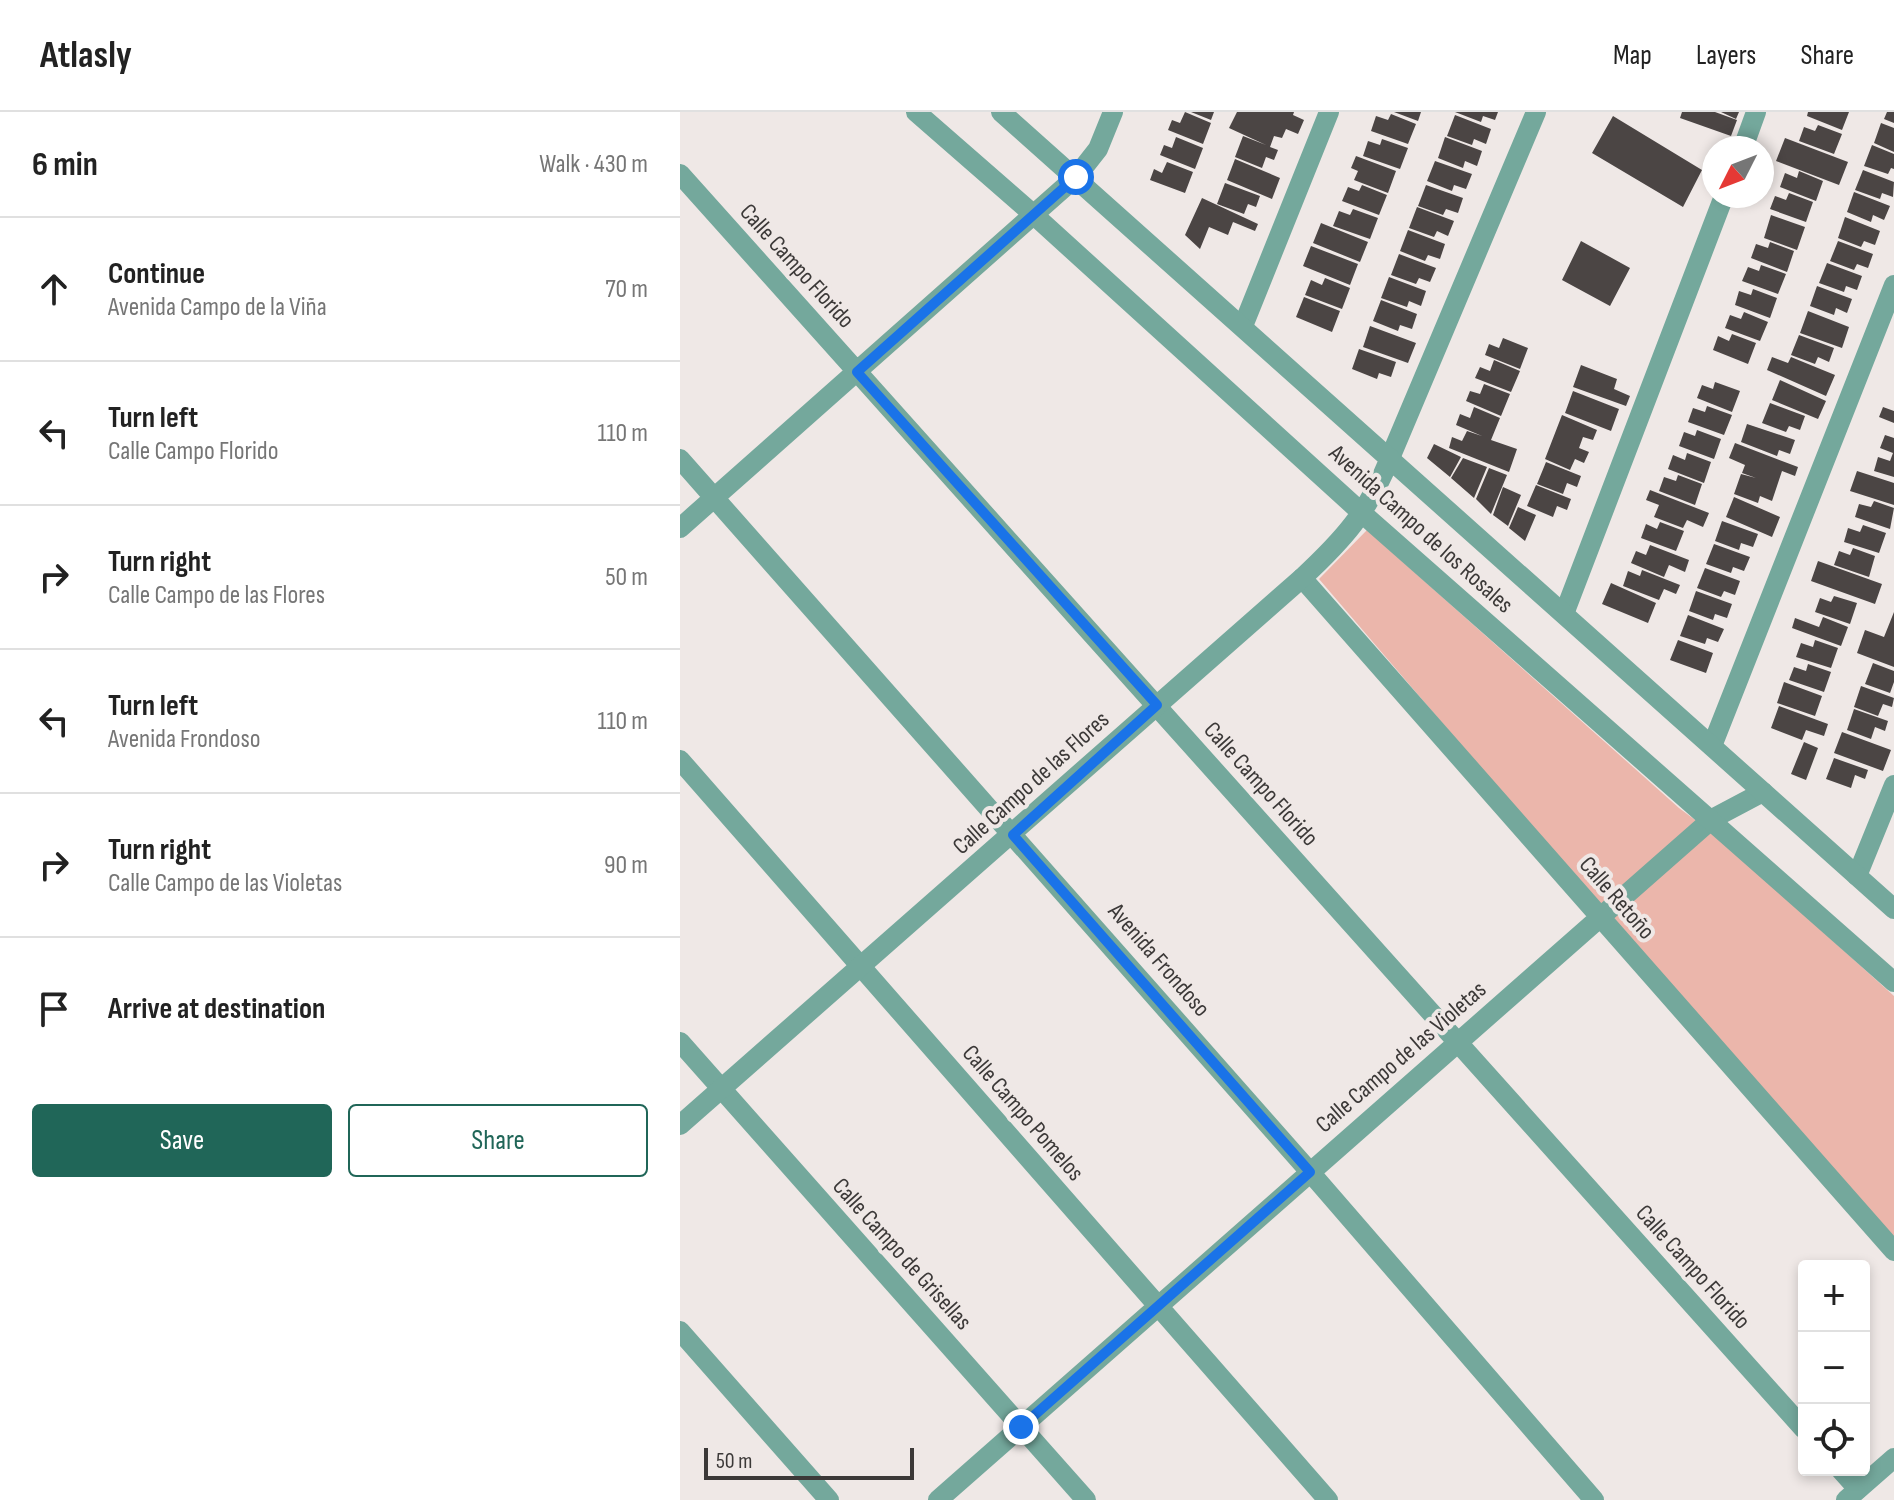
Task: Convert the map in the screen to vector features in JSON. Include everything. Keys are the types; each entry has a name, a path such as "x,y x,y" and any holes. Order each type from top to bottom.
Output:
{"street":[{"name":"Avenida Campo de los Rosales","path":"916,112 1363,514 1894,982"},
{"name":"Avenida Campo de los Rosales","path":"1001,112 1894,909"},
{"path":"680,528 1076,177 1098,149 1113,112"},
{"path":"1243,326 1329,112"},
{"name":"Calle Campo de las Flores","path":"680,1125 1013,835 1341,541 1363,514 1379,486 1536,112"},
{"path":"1747,136 1756,112"},
{"name":"Calle Campo Florido","path":"680,174 1798,1422"},
{"path":"1564,614 1719,208"},
{"path":"1712,746 1894,285"},
{"name":"Avenida Frondoso","path":"680,459 1310,1172 1594,1500"},
{"name":"Calle Retoño","path":"1302,578 1894,1251"},
{"name":"Calle Campo Pomelos","path":"680,760 1328,1500"},
{"path":"1857,876 1894,785"},
{"name":"Calle Campo de las Violetas","path":"938,1500 1712,819 1763,792"},
{"name":"Calle Campo de Grisellas","path":"680,1042 1086,1500"},
{"path":"680,1331 829,1500"},
{"path":"1852,1494 1894,1458"}],"shaded area":[{"path":"1367,530 1679,808 1718,837 1894,996 1894,1239 1598,905 1319,579"}],"building":[{"path":"1185,112 1211,123 1203,144 1168,130 1172,120 1180,123"},
{"path":"1191,112 1214,112 1211,120"},
{"path":"1237,112 1294,112 1293,115 1304,120 1298,134 1286,129 1282,138 1274,136 1270,147 1278,150 1274,160 1266,157 1262,168 1235,157 1243,136 1266,145 1229,128"},
{"path":"1394,112 1421,112 1418,121"},
{"path":"1455,112 1498,112 1495,120 1483,116 1481,122"},
{"path":"1682,112 1715,112 1737,120 1731,136 1680,118"},
{"path":"1721,112 1739,112 1736,119"},
{"path":"1808,112 1849,112 1842,130 1807,116"},
{"path":"1887,112 1894,112 1894,123 1884,119"},
{"path":"1391,114 1416,124 1408,144 1371,131 1376,116 1388,120"},
{"path":"1455,115 1491,129 1486,144 1474,139 1472,145 1447,136"},
{"path":"1613,116 1702,170 1683,207 1592,153"},
{"path":"1881,123 1894,128 1894,152 1874,143"},
{"path":"1818,125 1842,134 1834,154 1799,141 1804,127 1815,131"},
{"path":"1176,137 1203,148 1195,169 1160,155 1164,145 1172,148"},
{"path":"1445,137 1482,151 1477,166 1465,161 1463,168 1438,158"},
{"path":"1785,138 1848,162 1839,185 1776,161"},
{"path":"1382,139 1408,148 1400,169 1363,156 1368,141 1380,145"},
{"path":"1872,145 1894,154 1894,169 1891,168 1888,174 1864,166"},
{"path":"1356,156 1396,171 1388,193 1354,180 1358,171 1351,168"},
{"path":"1235,159 1280,178 1272,199 1227,180"},
{"path":"1435,161 1472,174 1466,189 1454,185 1452,191 1427,181"},
{"path":"1167,162 1193,172 1185,193 1150,180 1154,169 1162,173"},
{"path":"1863,170 1894,182 1893,197 1882,193 1880,199 1855,190"},
{"path":"1799,171 1823,181 1816,201 1780,187 1785,173 1797,178"},
{"path":"1225,183 1260,196 1256,207 1248,204 1244,214 1217,204"},
{"path":"1362,185 1387,195 1379,215 1342,201 1348,187 1359,191"},
{"path":"1426,185 1463,198 1458,213 1446,209 1443,215 1418,206"},
{"path":"1854,192 1890,206 1884,220 1873,215 1871,222 1847,212"},
{"path":"1789,193 1813,202 1806,222 1770,209 1774,208 1775,196 1786,200"},
{"path":"1202,198 1258,224 1255,231 1233,222 1228,235 1209,227 1200,249 1185,235"},
{"path":"1417,207 1454,221 1448,236 1437,231 1434,237 1409,228"},
{"path":"1353,209 1378,218 1370,239 1333,226 1339,211 1350,215"},
{"path":"1771,215 1805,227 1797,250 1764,238"},
{"path":"1845,217 1880,231 1875,245 1864,241 1861,247 1838,238"},
{"path":"1321,223 1368,242 1360,262 1313,243"},
{"path":"1408,230 1445,244 1440,259 1428,255 1425,261 1400,251"},
{"path":"1581,241 1630,268 1610,306 1562,280"},
{"path":"1838,241 1873,254 1868,268 1857,264 1854,270 1830,261"},
{"path":"1770,242 1794,251 1787,272 1751,258 1756,244 1768,248"},
{"path":"1311,246 1358,264 1350,285 1303,266"},
{"path":"1399,254 1436,268 1430,282 1419,278 1416,284 1391,275"},
{"path":"1827,263 1862,276 1857,290 1846,286 1844,292 1819,283"},
{"path":"1761,265 1786,274 1778,294 1742,281 1748,267 1759,271"},
{"path":"1389,277 1426,291 1421,306 1409,301 1407,307 1381,298"},
{"path":"1325,278 1350,288 1342,309 1305,295 1311,280 1322,285"},
{"path":"1817,286 1852,299 1847,313 1836,308 1834,315 1810,306"},
{"path":"1753,289 1777,298 1770,318 1735,305 1739,291 1751,295"},
{"path":"1304,297 1340,311 1332,332 1296,317"},
{"path":"1381,300 1417,314 1412,329 1400,325 1398,331 1373,321"},
{"path":"1808,311 1849,327 1842,348 1800,333"},
{"path":"1744,312 1768,322 1760,341 1725,328 1730,315 1741,319"},
{"path":"1370,326 1416,343 1408,363 1363,347"},
{"path":"1732,334 1756,343 1748,364 1713,350 1718,336 1729,341"},
{"path":"1799,335 1834,348 1829,362 1818,357 1815,364 1791,355"},
{"path":"1503,338 1528,348 1520,369 1485,355 1489,344 1499,348"},
{"path":"1359,349 1396,362 1391,377 1379,373 1377,379 1352,369"},
{"path":"1772,357 1788,363 1791,357 1835,375 1826,396 1767,370"},
{"path":"1494,360 1520,371 1511,392 1475,378 1480,367 1490,371"},
{"path":"1581,365 1617,379 1614,389 1630,396 1626,406 1573,387"},
{"path":"1780,380 1826,401 1818,419 1772,400"},
{"path":"1715,382 1740,391 1732,412 1697,398 1702,385 1713,389"},
{"path":"1484,384 1510,394 1501,416 1466,401 1470,391 1480,394"},
{"path":"1573,391 1619,409 1611,431 1565,413"},
{"path":"1770,403 1805,416 1800,430 1789,426 1786,432 1762,423"},
{"path":"1707,406 1732,415 1724,435 1688,422 1693,408 1705,412"},
{"path":"1474,407 1500,418 1491,440 1517,449 1509,472 1449,448 1452,437 1462,441 1467,431 1482,436 1456,425 1460,414 1470,418"},
{"path":"1883,407 1894,411 1894,423 1879,417"},
{"path":"1562,415 1597,430 1593,440 1583,437 1579,448 1589,452 1584,463 1575,459 1570,470 1545,459"},
{"path":"1747,424 1795,440 1790,454 1779,450 1777,456 1741,442"},
{"path":"1697,430 1721,439 1714,459 1679,446 1684,432 1695,436"},
{"path":"1885,435 1894,438 1894,477 1874,471 1878,457 1890,461 1893,453 1880,448"},
{"path":"1735,443 1798,467 1795,476 1782,471 1772,501 1760,496 1758,503 1734,494 1741,474 1756,478 1742,473 1745,465 1729,458"},
{"path":"1434,444 1461,457 1450,477 1427,458"},
{"path":"1687,453 1711,462 1704,483 1668,469 1673,455 1685,460"},
{"path":"1463,458 1487,467 1474,498 1451,478"},
{"path":"1546,462 1581,476 1577,487 1567,483 1563,494 1537,484"},
{"path":"1489,468 1507,475 1491,514 1476,499"},
{"path":"1857,471 1894,483 1894,505 1850,491"},
{"path":"1678,475 1702,484 1695,505 1659,491 1664,477 1676,481"},
{"path":"1536,485 1571,499 1567,510 1557,506 1553,517 1527,506"},
{"path":"1503,487 1521,495 1508,526 1493,515"},
{"path":"1650,490 1709,513 1703,527 1687,520 1683,528 1654,517 1659,505 1646,500"},
{"path":"1734,497 1780,517 1772,537 1726,517"},
{"path":"1874,501 1894,508 1890,529 1855,517 1859,504 1871,507"},
{"path":"1518,507 1536,515 1525,541 1509,528"},
{"path":"1722,521 1758,534 1753,547 1741,543 1739,550 1715,541"},
{"path":"1660,522 1684,531 1676,551 1641,538 1646,524 1657,529"},
{"path":"1863,525 1886,533 1879,553 1844,542 1848,528 1860,532"},
{"path":"1714,544 1750,557 1744,571 1733,567 1731,573 1706,564"},
{"path":"1650,545 1689,560 1685,572 1669,565 1664,577 1631,563 1636,551 1646,555"},
{"path":"1853,548 1875,556 1869,577 1834,565 1839,551 1850,555"},
{"path":"1818,561 1882,584 1875,604 1811,581"},
{"path":"1705,568 1740,581 1735,595 1724,591 1721,597 1697,588"},
{"path":"1642,570 1680,585 1676,594 1664,589 1659,600 1623,586 1628,571 1640,576"},
{"path":"1611,583 1656,603 1648,623 1602,604"},
{"path":"1696,591 1732,604 1727,618 1715,614 1713,620 1689,611"},
{"path":"1834,596 1857,603 1850,624 1815,612 1820,598 1831,602"},
{"path":"1894,612 1894,667 1857,653 1865,630 1884,637"},
{"path":"1688,615 1724,629 1718,642 1707,638 1705,644 1680,636"},
{"path":"1823,617 1848,627 1841,646 1792,628 1795,618 1819,627"},
{"path":"1678,640 1713,653 1706,673 1670,660"},
{"path":"1815,640 1838,648 1831,668 1796,657 1801,643 1813,647"},
{"path":"1873,663 1894,671 1890,693 1865,684"},
{"path":"1808,664 1831,672 1824,692 1789,680 1794,667 1806,671"},
{"path":"1784,682 1822,696 1815,716 1777,703"},
{"path":"1861,686 1894,698 1892,707 1883,704 1878,716 1854,707"},
{"path":"1779,706 1828,724 1824,736 1806,730 1802,740 1771,728"},
{"path":"1854,709 1888,721 1885,731 1875,727 1871,739 1847,730"},
{"path":"1842,732 1891,750 1883,771 1834,753"},
{"path":"1804,742 1818,748 1806,780 1791,774"},
{"path":"1834,758 1868,770 1865,779 1855,775 1851,788 1826,779"}],"route":[{"path":"1021,1427 1310,1172 1013,835 1157,705 857,372 1076,177"}]}
